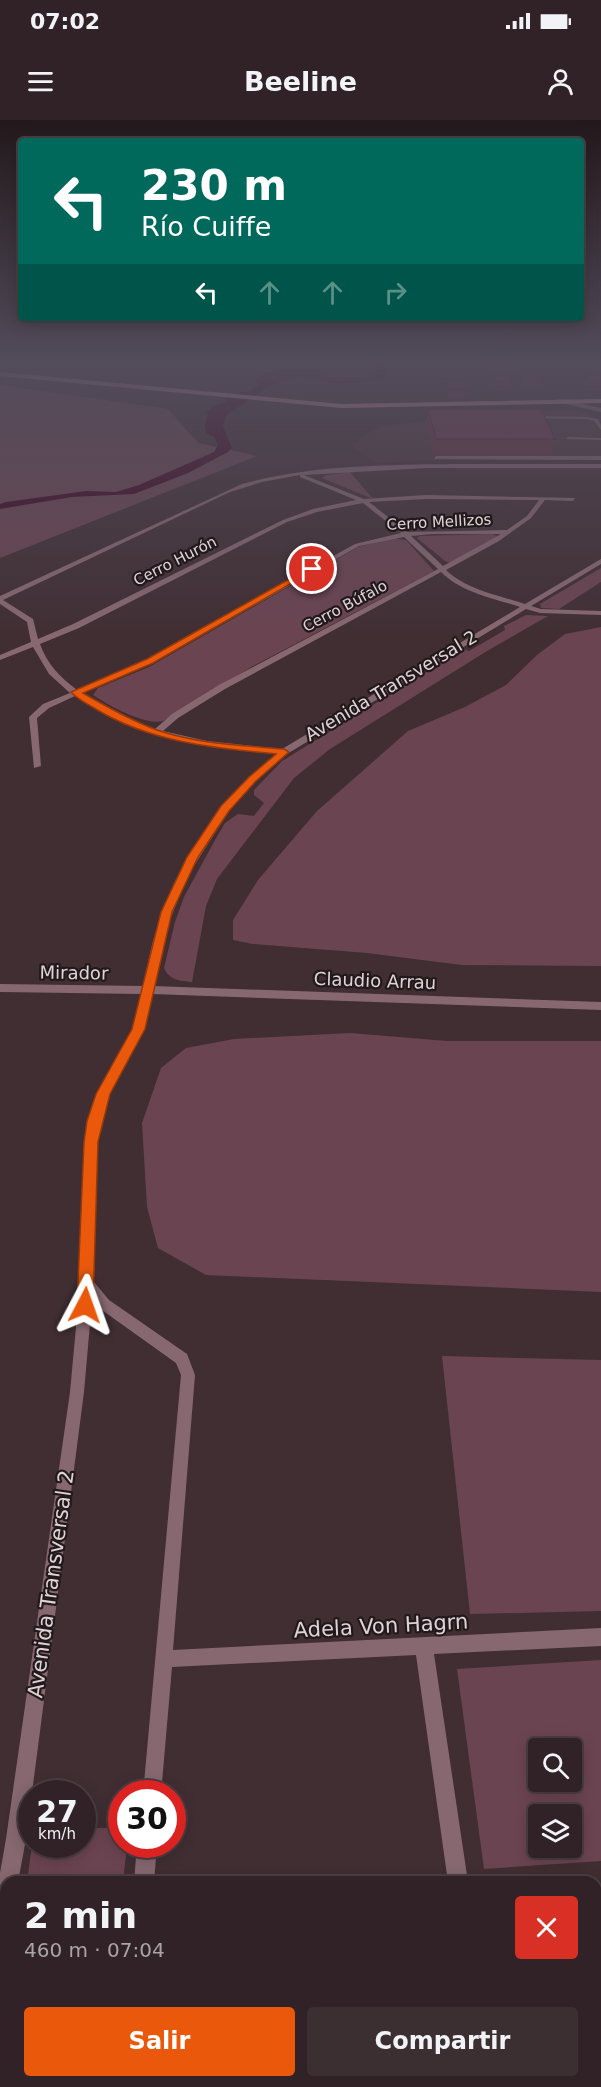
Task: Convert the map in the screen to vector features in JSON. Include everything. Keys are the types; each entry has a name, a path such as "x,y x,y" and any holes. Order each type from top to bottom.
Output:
{"street":[{"path":"284,752 210,745 156,733 112,715 76,692 49,669 35,644 30,621 0,600 228,491 259,481 298,475 417,466 601,465"},
{"path":"298,475 365,501 443,570 471,589 523,607 552,613 601,613"},
{"name":"Cerro Hurón","path":"0,658 76,626 295,516 365,501 434,498 573,499"},
{"name":"Cerro Búfalo","path":"156,733 175,716 222,687 443,570 508,532 529,517 543,499"},
{"name":"Cerro Mellizos","path":"37,766 33,717 45,706 150,661 357,545 378,538 406,535 508,532"},
{"name":"Avenida Transversal 2","path":"9,1876 77,1392 87,1284 91,1142 94,1121 103,1094 135,1036 166,912 192,857 225,808 252,779 284,752 601,561"},
{"name":"Mirador","path":"0,988 147,990"},
{"name":"Claudio Arrau","path":"147,990 601,1006"},
{"path":"87,1284 104,1304 182,1359 188,1374 153,1780"},
{"name":"Adela Von Hagrn","path":"164,1659 601,1637"},
{"path":"424,1647 457,1876"},
{"path":"144,1876 146,1858"}],"lane":[{"path":"436,458 601,458"}],"shaded area":[{"path":"0,454 247,454 257,456 0,558"},
{"path":"210,454 225,454 188,473 134,494 72,497 0,509 0,504 6,502 86,491 116,492 139,485"},
{"path":"363,454 601,454 601,460 429,460 376,463"},
{"path":"350,472 373,499 322,478 327,475"},
{"path":"492,534 497,536 450,563 417,538 420,536"},
{"path":"392,538 406,540 434,571 253,666 163,721 155,722 137,718 93,695 98,688 149,667 358,547"},
{"path":"601,568 601,582 559,609 541,608 540,604"},
{"path":"526,615 548,616 487,651 330,749 294,778 217,879 206,906 192,982 179,980 166,972 164,968 175,922 184,897 215,840 225,823 238,814 254,816 264,803 254,795 254,790 282,761 464,649 469,651 505,630 504,626"},
{"path":"601,627 601,966 462,965 367,953 253,944 233,940 233,920 258,880 317,811 408,731 465,707 506,685 537,655 565,634"},
{"path":"350,1033 447,1041 601,1041 601,1292 206,1275 158,1248 147,1207 142,1123 161,1068 186,1048 234,1039"},
{"path":"442,1356 601,1360 601,1611 470,1614"},
{"path":"601,1660 601,1861 484,1869 457,1669"},
{"path":"96,1828 108,1828 108,1858 126,1858 124,1876 28,1876 30,1858 96,1858"}],"route":[{"path":"85,1305 91,1142 94,1121 103,1094 138,1029 166,912 192,857 213,824 252,779 284,752 210,745 156,733 112,715 76,692 150,661 312,569"}]}
